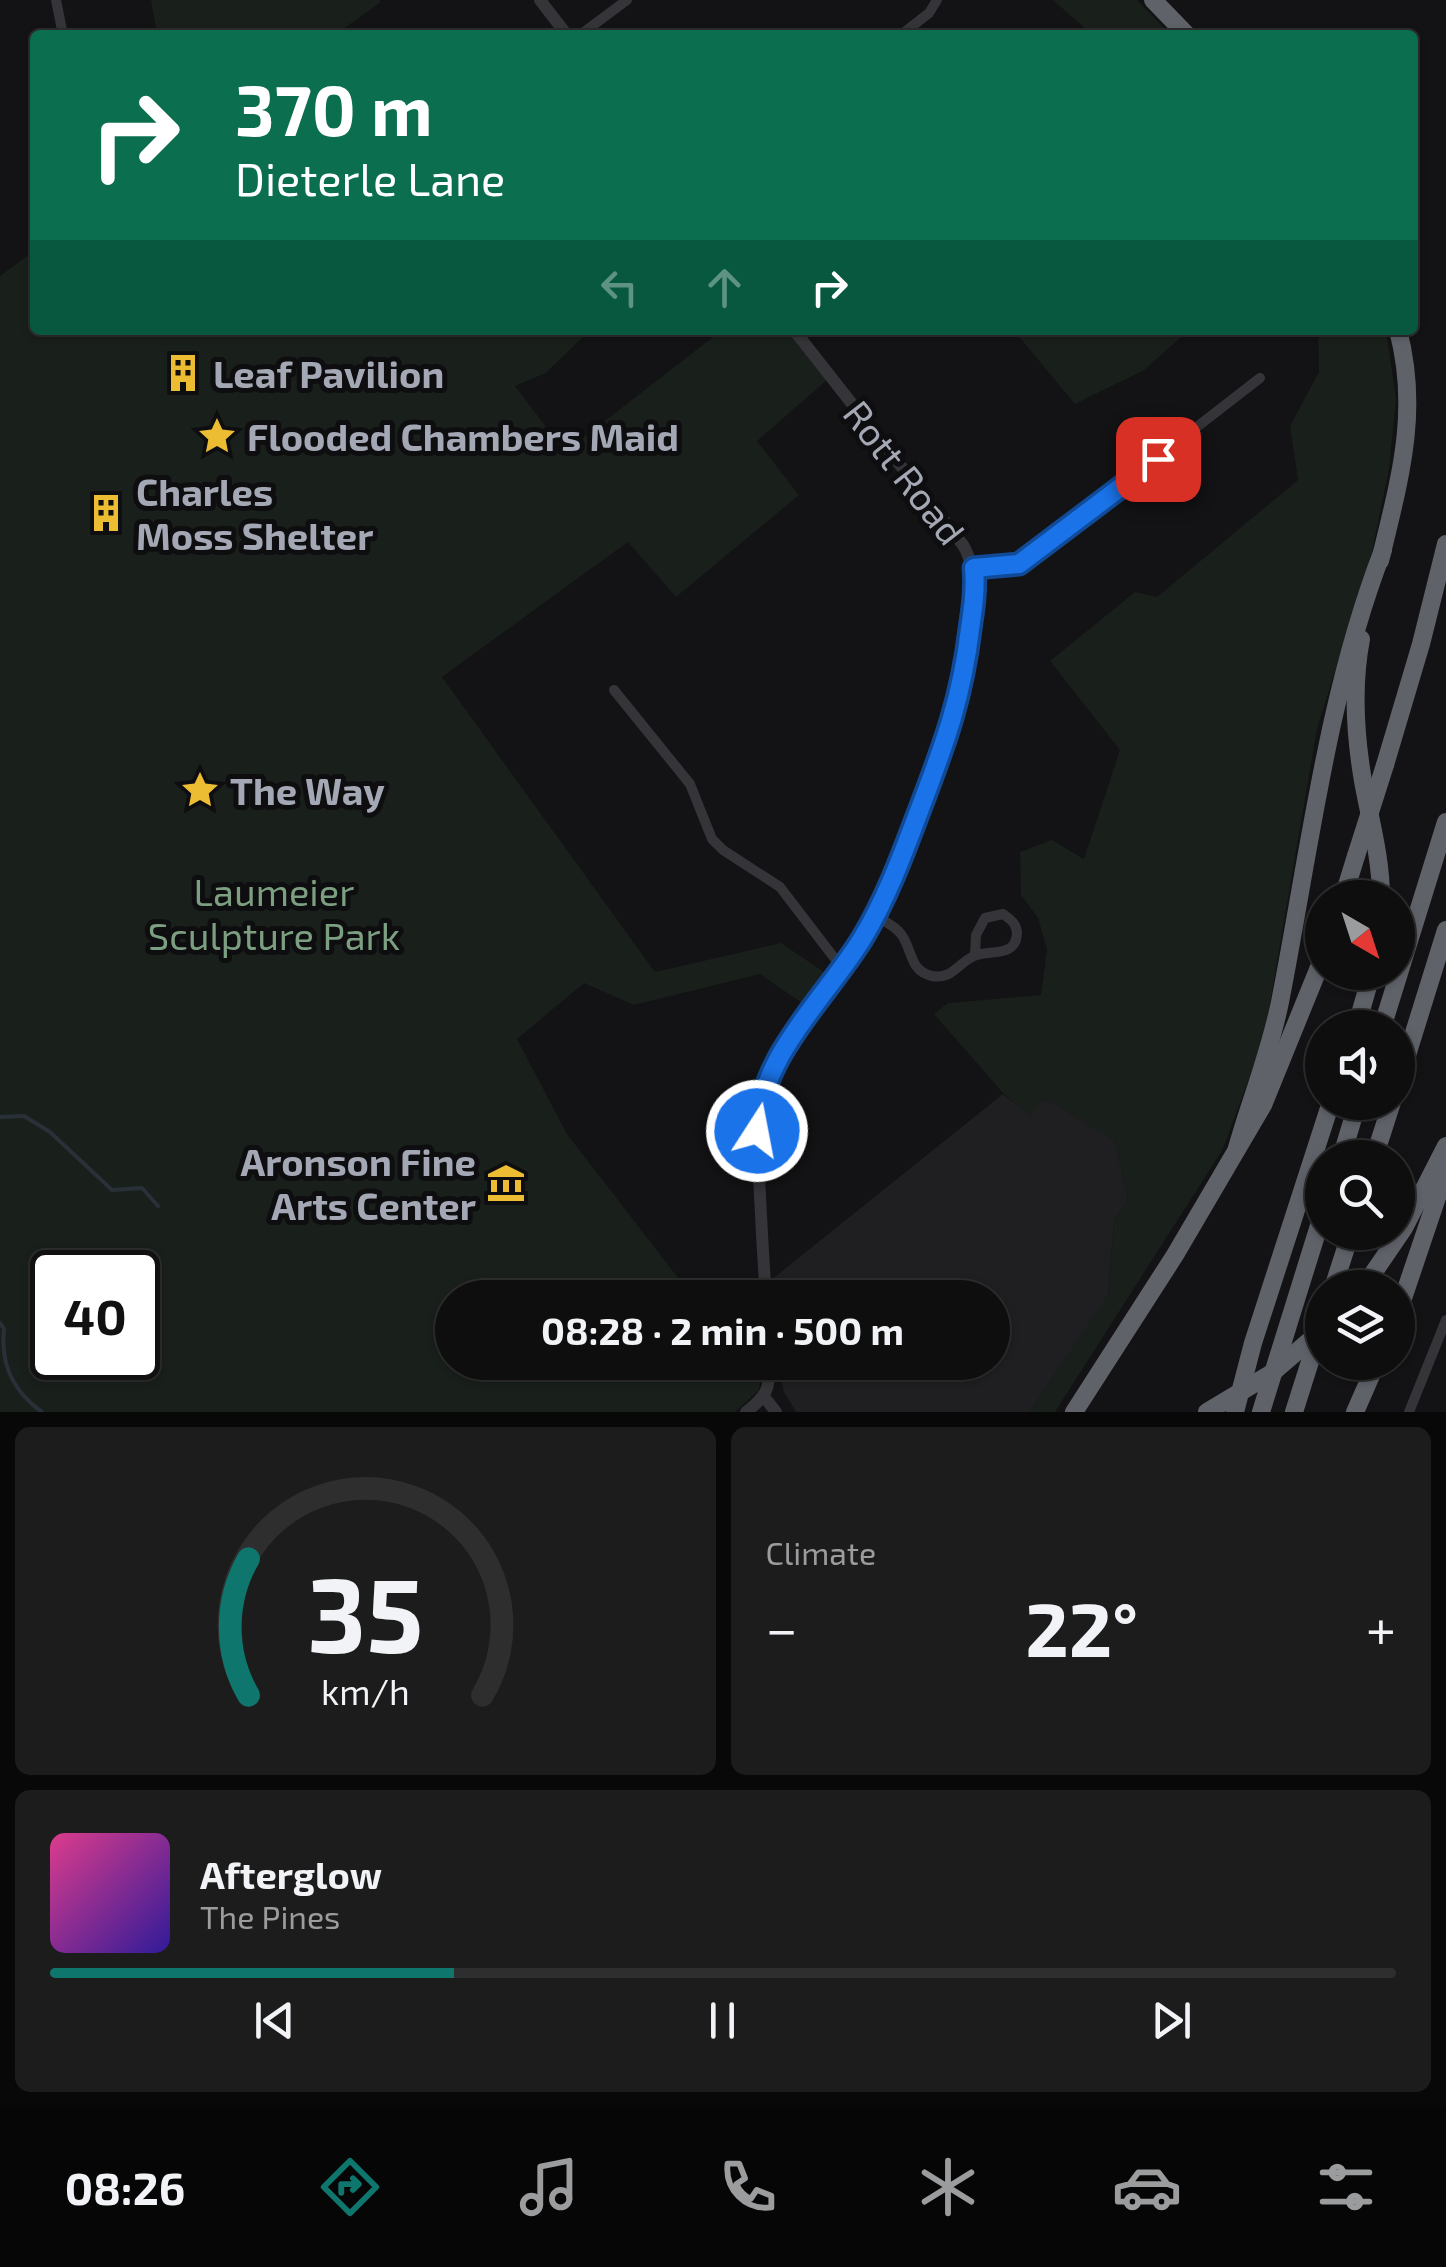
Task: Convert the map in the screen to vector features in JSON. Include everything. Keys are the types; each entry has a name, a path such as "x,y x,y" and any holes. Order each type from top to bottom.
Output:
{"highway":[{"path":"1153,0 1182,30"},
{"path":"1381,880 1362,778 1355,675 1402,478 1408,424 1399,335"},
{"path":"1349,880 1422,644 1446,544"},
{"path":"1237,1148 1280,1004 1339,684 1358,614 1383,550"},
{"path":"1388,1010 1446,822"},
{"path":"1415,1029 1446,930"},
{"path":"1074,1412 1201,1214 1269,1091 1310,990"},
{"path":"1235,1412 1253,1342 1325,1120"},
{"path":"1376,1270 1404,1228 1446,1146"},
{"path":"1412,1270 1446,1171"},
{"path":"1261,1412 1311,1250"},
{"path":"1207,1412 1272,1373 1305,1345"},
{"path":"1294,1412 1305,1377"},
{"path":"1355,1412 1369,1380"}],"street":[{"path":"56,0 62,30"},
{"path":"540,0 564,30"},
{"path":"587,30 627,0"},
{"path":"907,30 929,13 937,0"},
{"name":"Rott Road","path":"765,1280 757,1131 760,1097 778,1058 875,916 913,827 962,692 974,599 974,568 963,545 798,335"},
{"path":"974,568 1019,564 1040,551 1260,378"},
{"path":"614,690 690,784 712,840 780,887 842,968"},
{"path":"875,916 904,938 911,961 921,973 938,978 952,974 975,955 1001,954 1014,944 1016,927 1011,920 1003,914 985,918 976,935 975,955"},
{"path":"1409,1412 1446,1320"},
{"path":"746,1412 764,1398 770,1380"},
{"path":"764,1398 776,1412"}],"shaded area":[{"path":"1003,1094 1030,1115 1044,1098 1115,1140 1128,1199 1114,1221 1108,1296 1030,1412 796,1412 781,1380 1010,1380 1010,1280 771,1280"}],"green space":[{"path":"151,0 381,2 342,30 156,30"},
{"path":"1053,0 1137,0 1166,30 1087,30"},
{"name":"Laumeier Sculpture Park","path":"30,254 30,335 585,335 546,373 515,386 565,452 716,335 792,335 827,380 757,441 799,495 676,597 628,542 442,677 655,972 781,943 830,976 809,1008 760,974 634,1005 584,983 517,1039 567,1134 680,1280 435,1280 435,1380 760,1380 759,1390 735,1412 0,1412 0,276"},
{"path":"1018,335 1183,335 1144,370 1075,404"},
{"path":"1318,335 1387,335 1396,399 1389,469 1372,552 1317,729 1264,1038 1223,1149 1055,1412 1030,1412 1108,1295 1114,1221 1128,1199 1115,1141 1044,1098 1030,1116 1003,1093 934,1014 948,1003 1041,995 1047,949 1038,918 1021,895 1020,852 1052,840 1084,859 1120,750 1050,661 1135,592 1157,597 1298,480 1290,426 1319,372"}],"waterway":[{"path":"0,1117 24,1116 50,1132 112,1190 142,1188 158,1206"},
{"path":"0,1323 11,1376 24,1396 42,1412"}],"place":[{"name":"Leaf Pavilion","path":"183,373"},
{"name":"Flooded Chambers Maid","path":"217,436"},
{"name":"Charles Moss Shelter","path":"106,513"},
{"name":"The Way","path":"200,790"},
{"name":"Aronson Fine Arts Center","path":"506,1183"}],"route":[{"path":"757,1131 760,1097 767,1079 861,940 886,894 913,827 962,692 974,568 1019,564 1158,459"}]}
